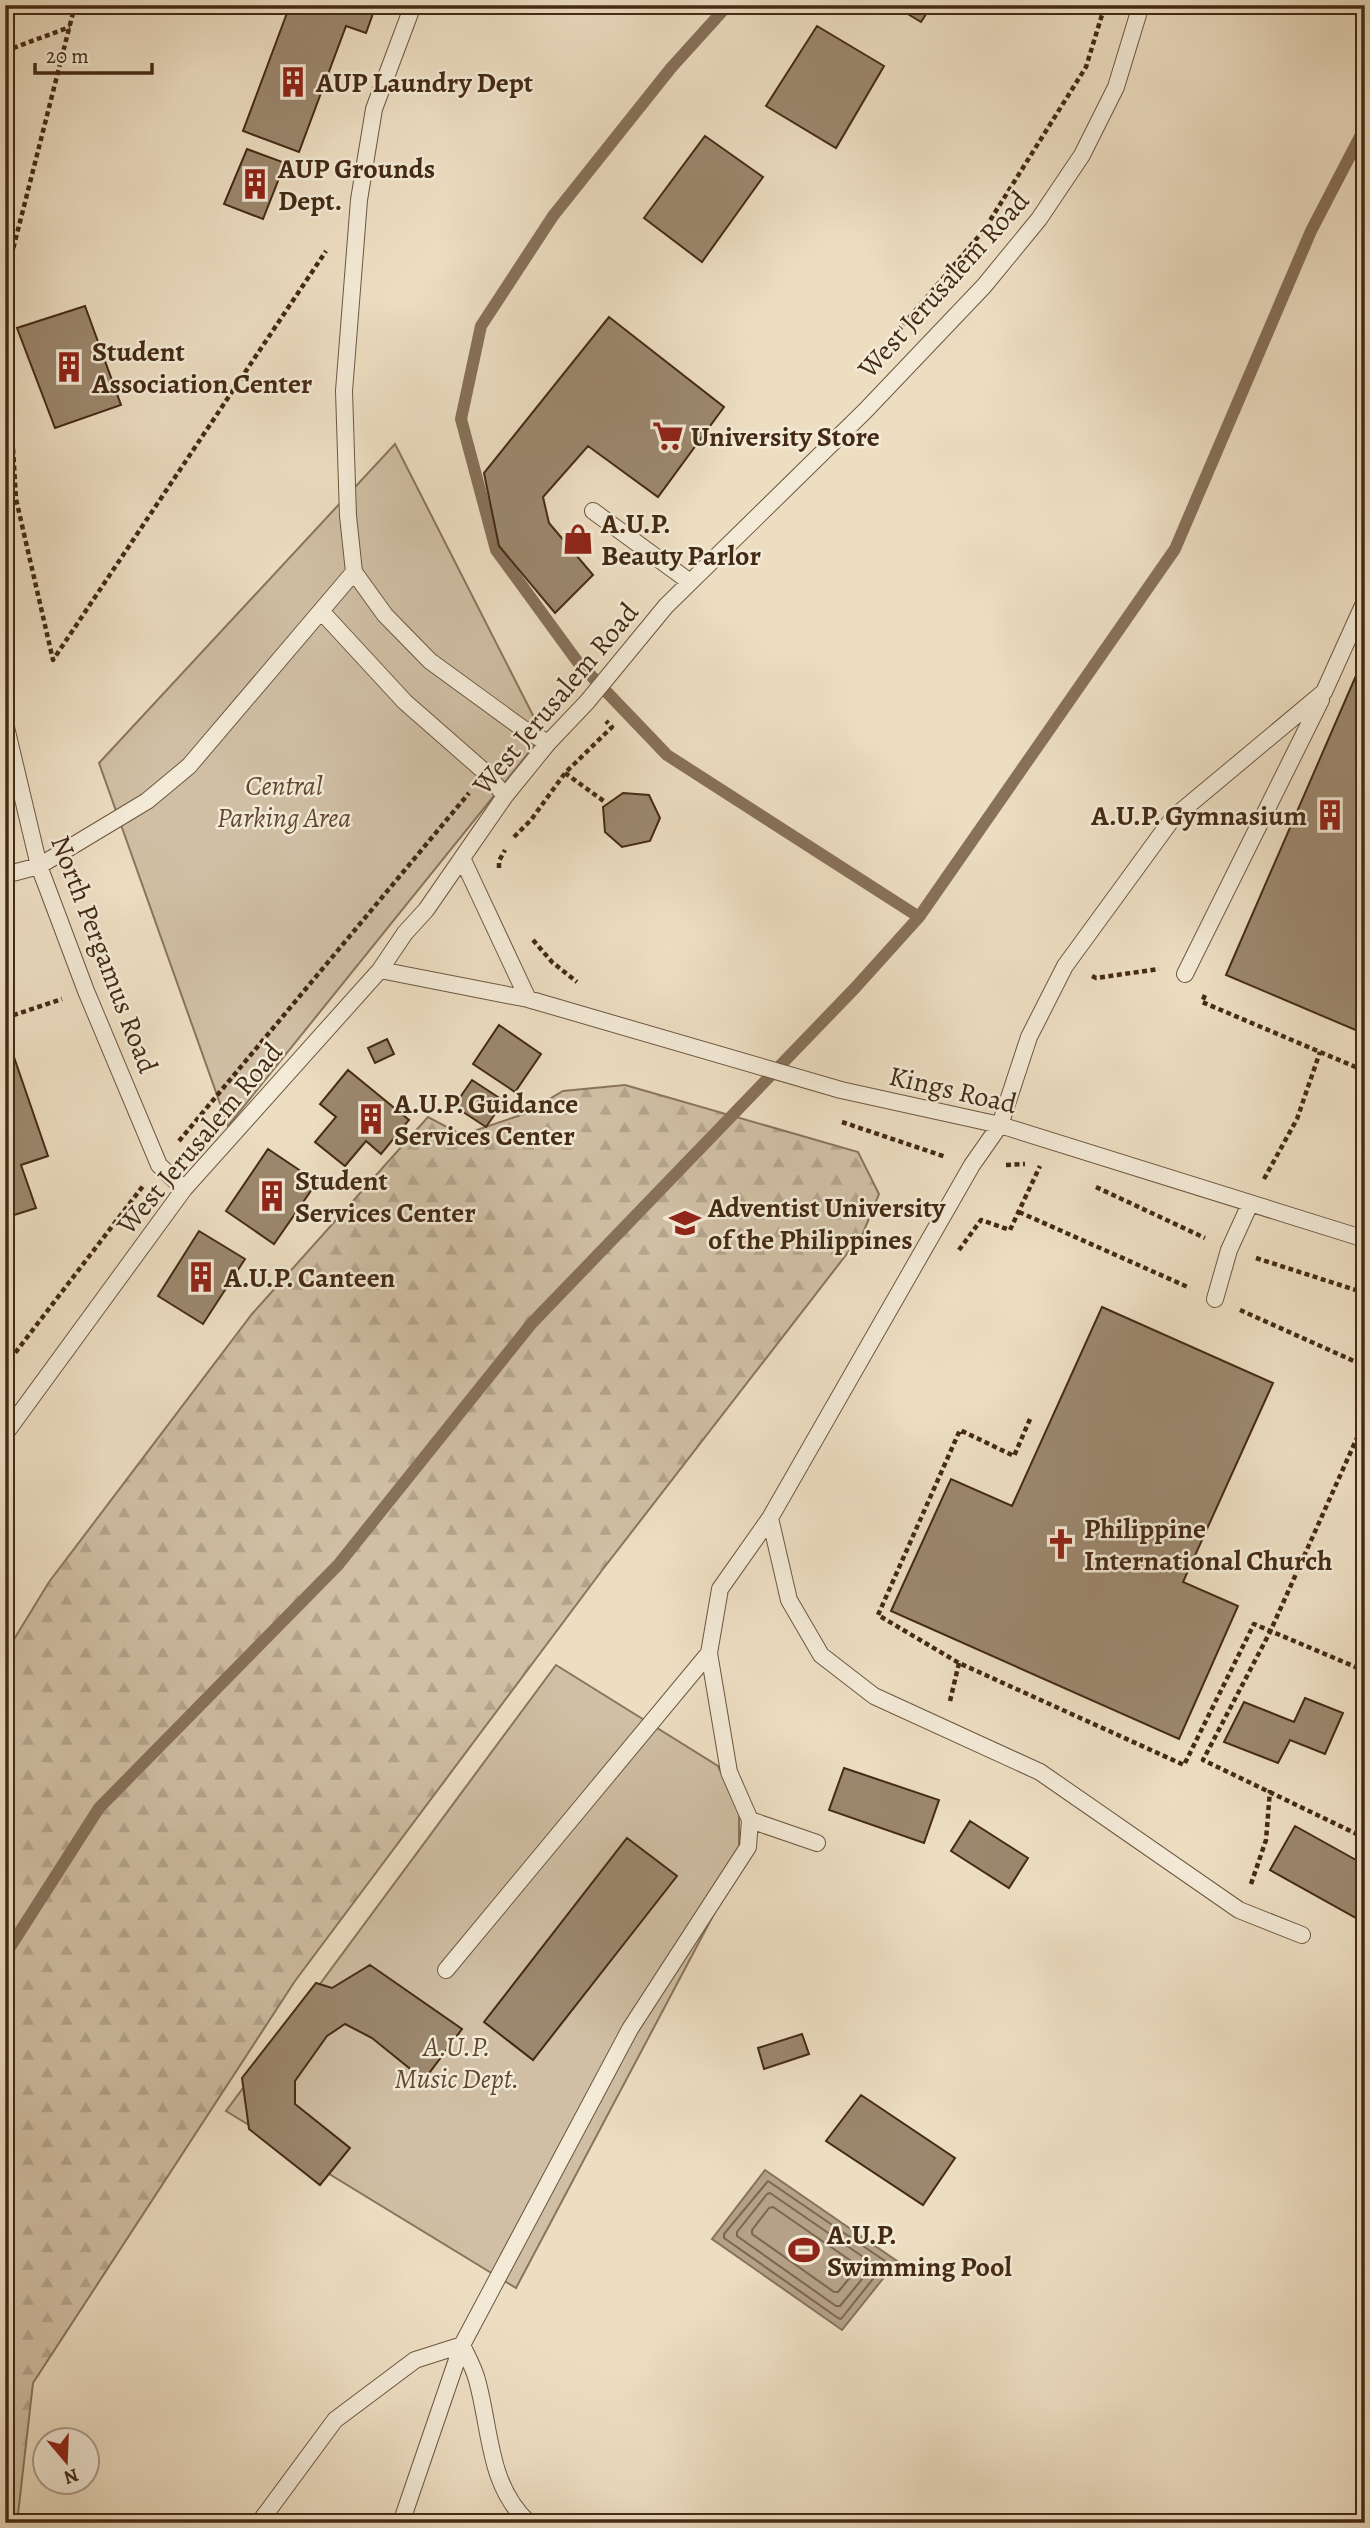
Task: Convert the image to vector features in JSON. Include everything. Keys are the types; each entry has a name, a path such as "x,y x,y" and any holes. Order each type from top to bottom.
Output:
{"lane":[{"path":"412,5 374,109 359,200 344,391 348,516 354,572 385,615 430,661 522,728 548,743"},
{"name":"West Jerusalem Road","path":"5,1434 184,1189 380,970 405,933 426,910 505,796 548,743 592,696 666,606 874,401 984,286 1039,219 1082,155 1116,87 1141,5"},
{"path":"593,511 690,582"},
{"path":"5,876 39,866 147,801 189,766 354,572"},
{"path":"1185,974 1324,692 1365,601"},
{"path":"321,611 405,702 486,773 505,796"},
{"path":"401,2523 462,2345 629,2029 748,1847 750,1819 729,1772 709,1653 720,1589 770,1518 972,1165 1000,1125 1029,1037 1065,966 1172,818 1324,692"},
{"name":"North Pergamus Road","path":"5,724 39,866 86,992 159,1165 184,1189"},
{"path":"462,858 528,999"},
{"name":"Kings Road","path":"380,970 528,999 841,1090 1000,1125 1365,1238"},
{"path":"1215,1299 1229,1250 1250,1204"},
{"path":"770,1518 789,1600 821,1654 874,1696 1040,1772 1241,1911 1302,1935"},
{"path":"446,1970 709,1653"},
{"path":"750,1819 817,1843"},
{"path":"259,2523 335,2420 415,2360 462,2345"},
{"path":"462,2345 477,2379 501,2486 516,2511 529,2523"}],"path":[{"path":"5,281 75,5"},
{"path":"897,332 991,218 1086,67 1105,5"},
{"path":"5,51 70,27"},
{"path":"5,313 16,499 53,660 329,246"},
{"path":"498,878 499,861 512,839 531,820 565,773 612,727 592,696"},
{"path":"5,1366 159,1165 486,773"},
{"path":"565,773 605,803"},
{"path":"526,931 552,962 574,981 586,985"},
{"path":"1096,978 1160,968"},
{"path":"1206,993 1202,1002 1365,1071"},
{"path":"5,1018 52,1002"},
{"path":"1250,1204 1297,1119 1320,1052"},
{"path":"836,1120 972,1165 1041,1164 1052,1169"},
{"path":"981,1220 1010,1230 1038,1171"},
{"path":"1087,1184 1229,1250 1365,1293"},
{"path":"1031,1419 1014,1456 960,1430 878,1615 959,1663 1184,1765 1254,1624 1365,1671"},
{"path":"1365,1420 1270,1632 1203,1760 1365,1838"},
{"path":"954,1684 959,1663"},
{"path":"1241,1911 1266,1840 1270,1790"}],"green space":[{"name":"Central Parking Area","path":"395,444 543,735 228,1126 99,763"},
{"path":"625,1085 858,1152 879,1194 863,1233 603,1569 295,1981 33,2383 17,2523 5,2523 5,1654 49,1582 252,1314 428,1117 462,1135 524,1114 563,1091"},
{"name":"A.U.P. Music Dept.","path":"556,1665 718,1766 739,1811 739,1859 715,1912 516,2288 226,2111"}],"water":[{"name":"A.U.P. Swimming Pool","path":"765,2170 897,2261 842,2330 712,2239"}],"building":[{"name":"AUP Laundry Dept","path":"290,5 376,5 366,33 346,26 299,152 243,131"},
{"path":"893,5 932,5 921,22"},
{"path":"817,26 884,66 836,148 766,106"},
{"path":"705,136 763,177 702,262 644,218"},
{"name":"AUP Grounds Dept.","path":"247,149 285,163 263,219 224,204"},
{"name":"Student Association Center","path":"85,306 121,405 55,428 17,328"},
{"path":"609,317 724,407 658,497 588,446 543,497 549,523 593,575 555,613 499,546 484,473"},
{"name":"A.U.P. Gymnasium","path":"1365,655 1365,1034 1226,975"},
{"path":"623,793 649,795 660,818 650,841 622,847 605,832 603,807"},
{"path":"499,1025 541,1054 515,1092 473,1064"},
{"path":"5,1031 48,1156 21,1165 36,1208 5,1218"},
{"path":"387,1039 394,1054 375,1063 368,1048"},
{"name":"A.U.P. Guidance Services Center","path":"348,1070 409,1120 381,1154 366,1141 345,1166 315,1142 336,1117 320,1104"},
{"path":"472,1080 504,1101 486,1127 454,1106"},
{"name":"Student Services Center","path":"268,1149 317,1182 274,1244 226,1211"},
{"name":"A.U.P. Canteen","path":"199,1231 245,1259 203,1324 158,1296"},
{"name":"Philippine International Church","path":"1102,1307 1273,1383 1183,1582 1238,1606 1179,1739 891,1611 951,1479 1012,1506"},
{"path":"1305,1698 1343,1713 1325,1754 1290,1740 1278,1763 1224,1742 1244,1702 1294,1722"},
{"path":"844,1768 939,1800 924,1843 829,1810"},
{"path":"970,1821 1028,1858 1009,1888 951,1851"},
{"path":"1295,1826 1365,1865 1365,1923 1270,1870"},
{"path":"627,1838 677,1876 533,2060 484,2022"},
{"path":"370,1965 462,2029 424,2080 372,2038 345,2024 327,2036 295,2081 295,2104 350,2148 320,2185 249,2129 242,2078 316,1983 332,1988"},
{"path":"802,2034 809,2054 764,2069 758,2048"},
{"path":"861,2095 955,2158 923,2205 826,2141"}],"waterway":[{"path":"728,5 671,68 553,216 481,326 461,419 496,550 577,661 667,755 919,917"},
{"path":"5,1955 99,1808 338,1565 532,1323 855,988 919,917 1175,549 1311,231 1365,127"}],"place":[{"name":"AUP Laundry Dept","path":"293,82"},
{"name":"AUP Grounds Dept.","path":"255,184"},
{"name":"Student Association Center","path":"69,367"},
{"name":"University Store","path":"668,436"},
{"name":"A.U.P. Beauty Parlor","path":"578,539"},
{"name":"A.U.P. Gymnasium","path":"1330,815"},
{"name":"A.U.P. Guidance Services Center","path":"371,1119"},
{"name":"Student Services Center","path":"272,1196"},
{"name":"Adventist University of the Philippines","path":"685,1223"},
{"name":"A.U.P. Canteen","path":"201,1277"},
{"name":"Philippine International Church","path":"1061,1544"},
{"name":"A.U.P. Swimming Pool","path":"804,2250"}]}
